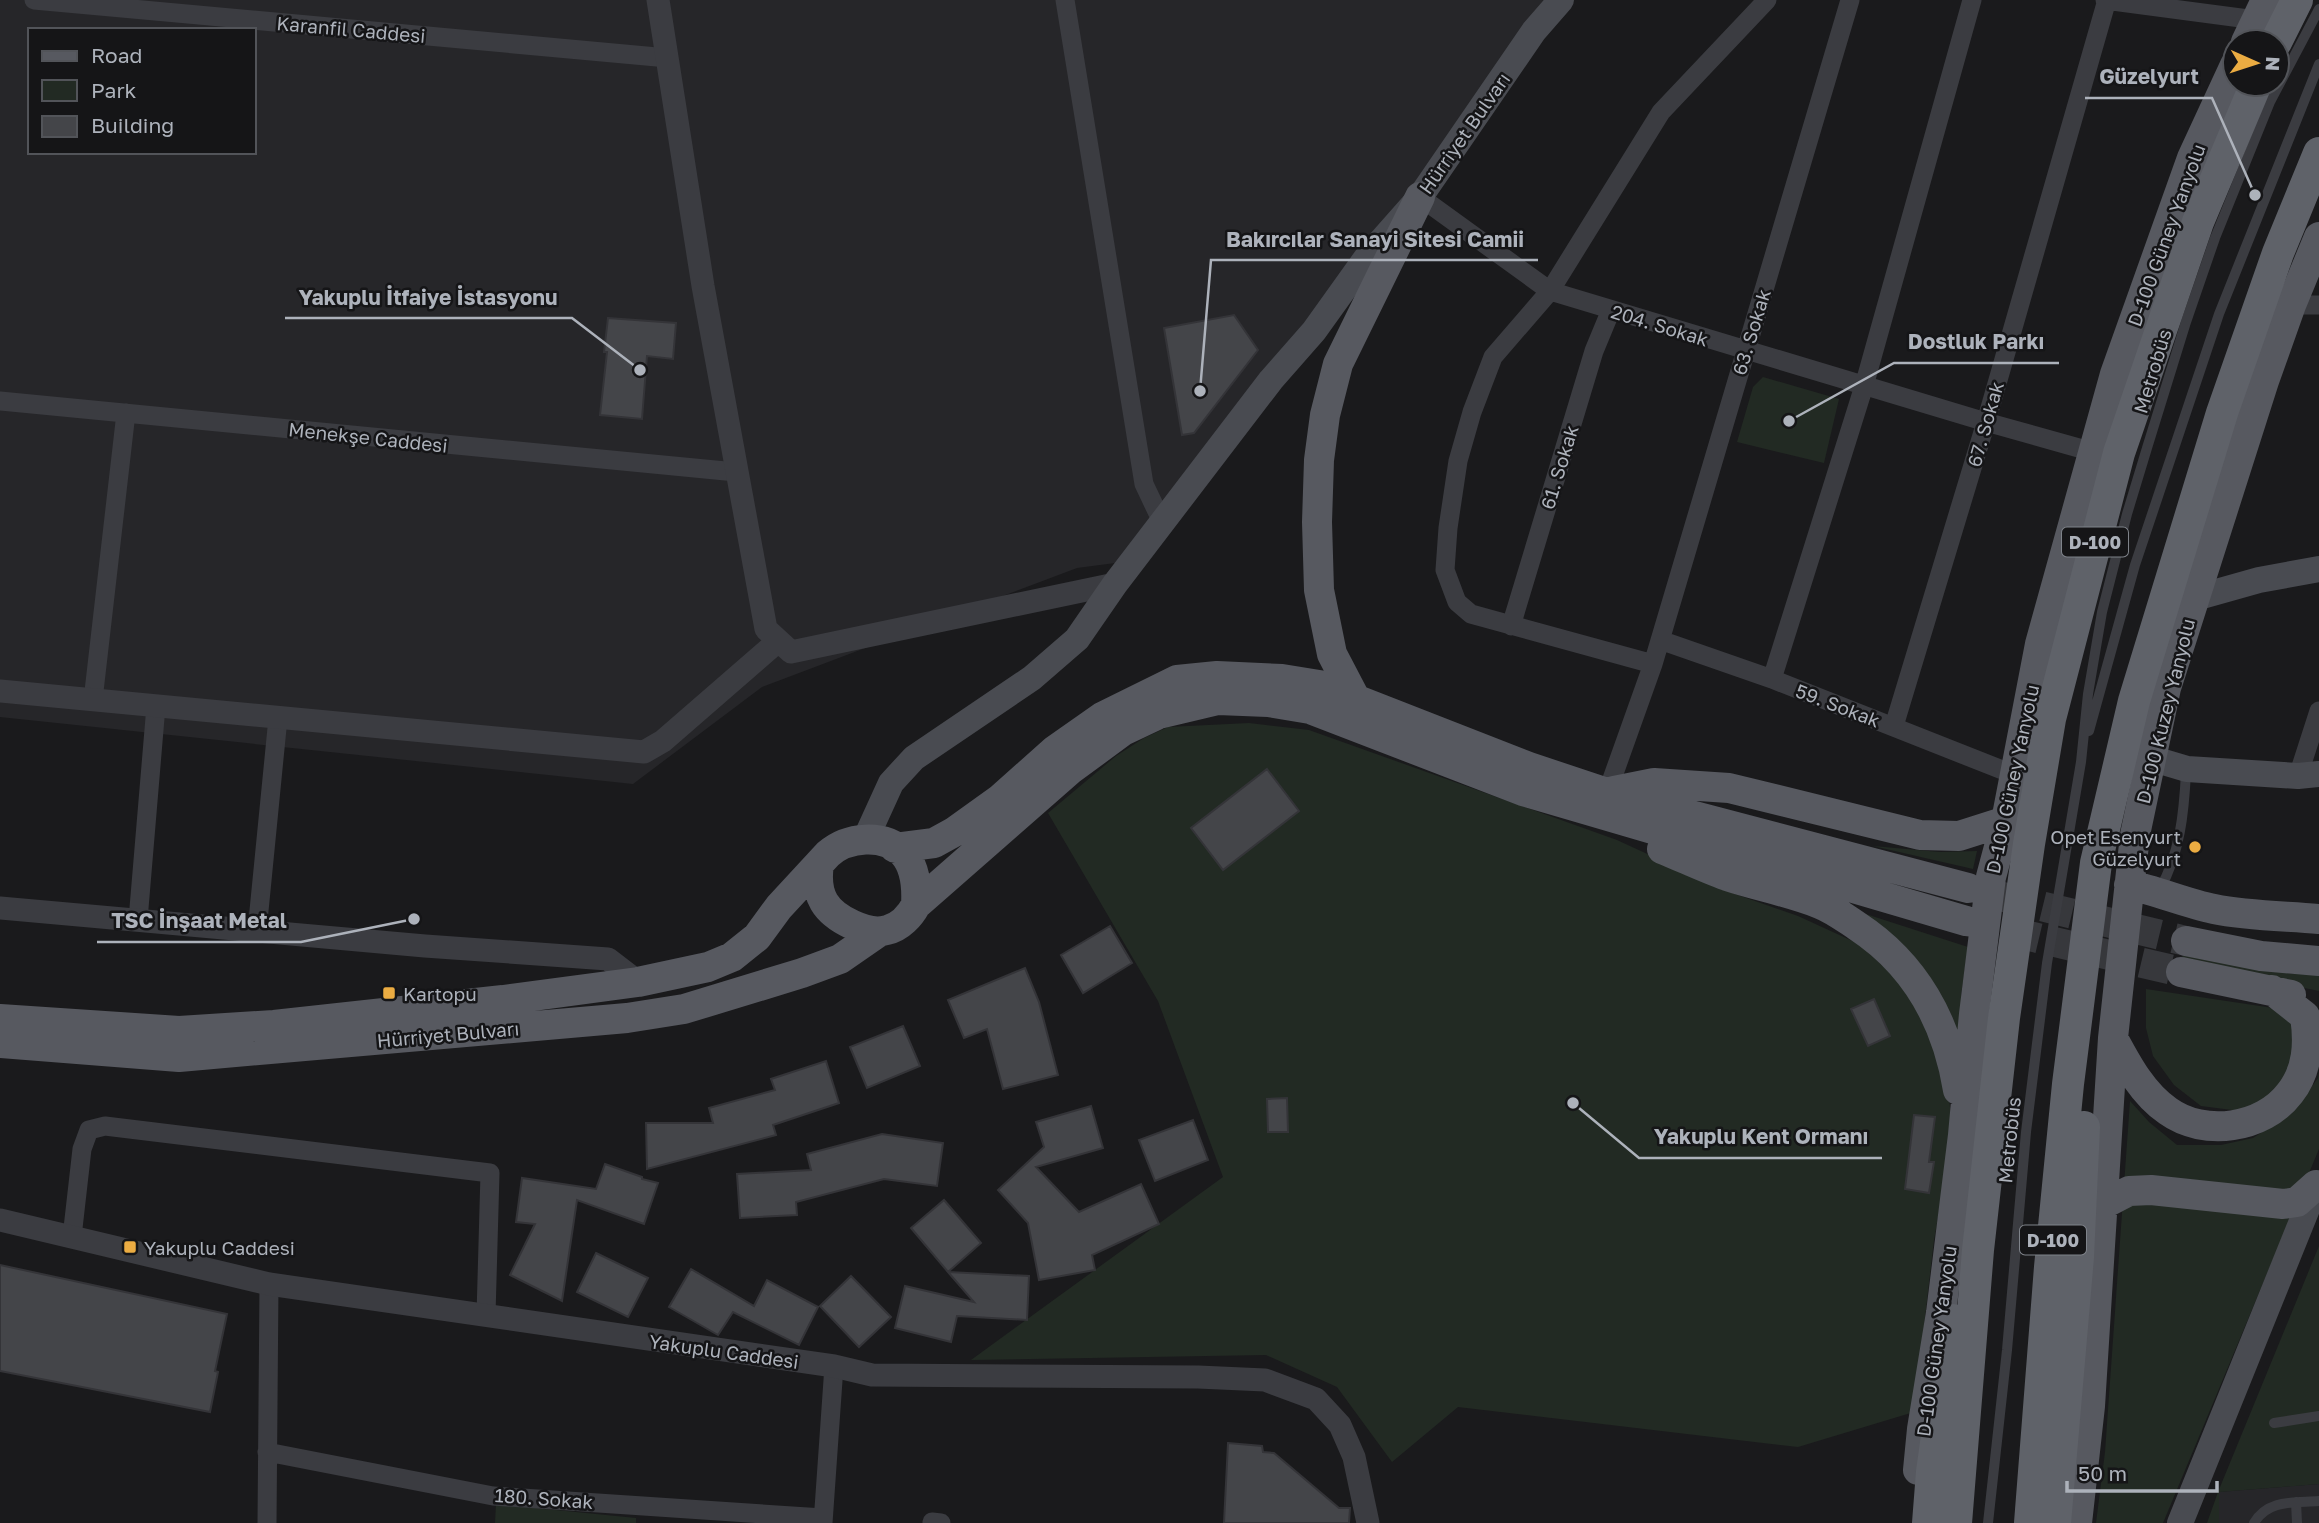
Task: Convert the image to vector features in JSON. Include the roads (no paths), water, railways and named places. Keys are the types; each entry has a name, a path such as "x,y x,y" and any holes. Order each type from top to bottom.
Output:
{"highway":[{"path":"2261,26 2297,0"},
{"name":"D-100","path":"1956,1523 1978,1250 2007,991 2026,857 2050,719 2119,453 2198,222 2250,98"},
{"name":"D-100","path":"2030,1523 2050,1267 2068,1084 2096,863 2134,701 2230,389 2278,253 2319,153"},
{"path":"2055,1523 2078,1257 2086,1094 2087,1016 2084,957"},
{"path":"1928,1523 1948,1351 1971,1203 1988,1158"}],"main road":[{"name":"Hürriyet Bulvarı","path":"865,840 891,783 914,758 1032,678 1077,639 1115,584 1271,380 1314,331 1367,257 1420,197 1534,31 1561,0"},
{"name":"D-100 Güney Yanyolu","path":"1913,1523 1922,1429 1941,1313 1963,1135 1985,918 1991,877 2006,821 2040,644 2115,373 2183,183 2221,97"},
{"path":"1355,698 1332,654 1320,590 1318,460 1325,415 1338,364 1420,197"},
{"name":"D-100 Kuzey Yanyolu","path":"2077,1523 2090,1406 2113,1038 2140,897 2135,835 2166,688 2239,455 2305,305 2319,237"},
{"path":"2194,598 2259,580 2319,569"},
{"path":"895,848 934,842 954,832 1000,799 1055,750 1102,717 1177,680 1217,676 1282,679 1320,685 1529,767 1606,793 1968,888"},
{"path":"916,905 916,879 904,853 878,840 853,840 834,848 819,864 818,887 832,914 879,932 891,930 909,917 916,905 1070,770 1123,731 1158,713 1218,700 1268,702 1310,709 1523,791 1966,921"},
{"path":"2150,758 2186,769 2309,775"},
{"path":"1606,793 1654,783 1729,789 1920,835 1959,836 2006,821"},
{"path":"1581,808 1694,863 1821,904 1870,934 1898,960 1919,985 1936,1015 1949,1048 1963,1135"},
{"name":"Hürriyet Bulvarı","path":"0,1019 179,1031 301,1022 638,982 708,967 732,957 757,937 779,907 819,864"},
{"path":"2140,897 2190,903 2217,910 2319,919"},
{"name":"Hürriyet Bulvarı","path":"0,1042 179,1057 627,1018 684,1009 802,973 840,959 879,932"},
{"path":"2186,940 2261,956 2319,961"},
{"path":"2181,972 2319,1000"},
{"path":"2113,1038 2139,1082 2151,1097 2168,1111 2192,1124 2242,1124 2267,1113 2290,1094 2304,1066 2309,1040 2305,1016 2272,990"},
{"path":"2104,1204 2129,1191 2151,1190 2283,1204 2297,1202 2318,1181"},
{"path":"2180,1523 2318,1181"}],"street":[{"name":"Karanfil Caddesi","path":"34,0 668,58"},
{"path":"659,0 704,286 766,629 790,652 1115,584"},
{"path":"1065,0 1144,484 1163,524"},
{"path":"1653,664 1471,614 1457,602 1446,570 1448,528 1458,461 1472,412 1493,357 1550,292 1661,112 1767,0"},
{"name":"63. Sokak","path":"1606,793 1653,664 1850,0"},
{"path":"1772,679 1864,386 1972,0"},
{"path":"2106,0 2261,26"},
{"name":"67. Sokak","path":"1894,726 1986,422 2106,0"},
{"name":"204. Sokak","path":"1420,197 1550,292 2092,452"},
{"name":"61. Sokak","path":"1511,626 1594,351 1611,310"},
{"name":"Menekşe Caddesi","path":"0,401 736,472"},
{"path":"93,700 126,413"},
{"name":"59. Sokak","path":"1660,640 1772,679 2015,775"},
{"path":"0,691 644,752 663,741 778,641"},
{"path":"138,920 156,706"},
{"path":"2309,775 2319,711"},
{"path":"257,931 278,718"},
{"path":"0,908 608,959 638,982"},
{"path":"72,1237 82,1149 89,1130 105,1126 490,1173 486,1315"},
{"name":"Yakuplu Caddesi","path":"0,1220 269,1284 834,1366 872,1375 1198,1377 1265,1380 1316,1399 1340,1424 1354,1457 1368,1523"},
{"path":"267,1523 269,1284"},
{"path":"823,1521 834,1366"},
{"name":"180. Sokak","path":"267,1452 493,1496 823,1521"},
{"path":"932,1522 941,1523"}],"lane":[{"name":"Metrobüs","path":"1988,1523 2028,1119 2047,963 2081,762 2088,694 2102,612 2127,514 2186,321 2215,238 2270,102 2319,9"},
{"name":"Metrobüs","path":"2081,762 2135,565 2219,314 2319,64"},
{"path":"2140,897 2172,867 2184,810 2186,769"},
{"path":"2274,1423 2319,1416"},
{"path":"2254,1523 2259,1514 2273,1504 2319,1501"},
{"path":"2296,1502 2297,1523"}],"tunnel":[{"path":"1999,896 2186,941"},
{"path":"1966,921 2181,972"}],"place":[{"name":"Güzelyurt","path":"2255,195"},
{"name":"Yakuplu İtfaiye İstasyonu","path":"640,370"},
{"name":"Bakırcılar Sanayi Sitesi Camii","path":"1200,391"},
{"name":"Dostluk Parkı","path":"1789,421"},
{"name":"Opet Esenyurt Güzelyurt","path":"2195,847"},
{"name":"TSC İnşaat Metal","path":"414,919"},
{"name":"Kartopu","path":"389,993"},
{"name":"Yakuplu Kent Ormanı","path":"1573,1103"},
{"name":"Yakuplu Caddesi","path":"130,1247"}]}
